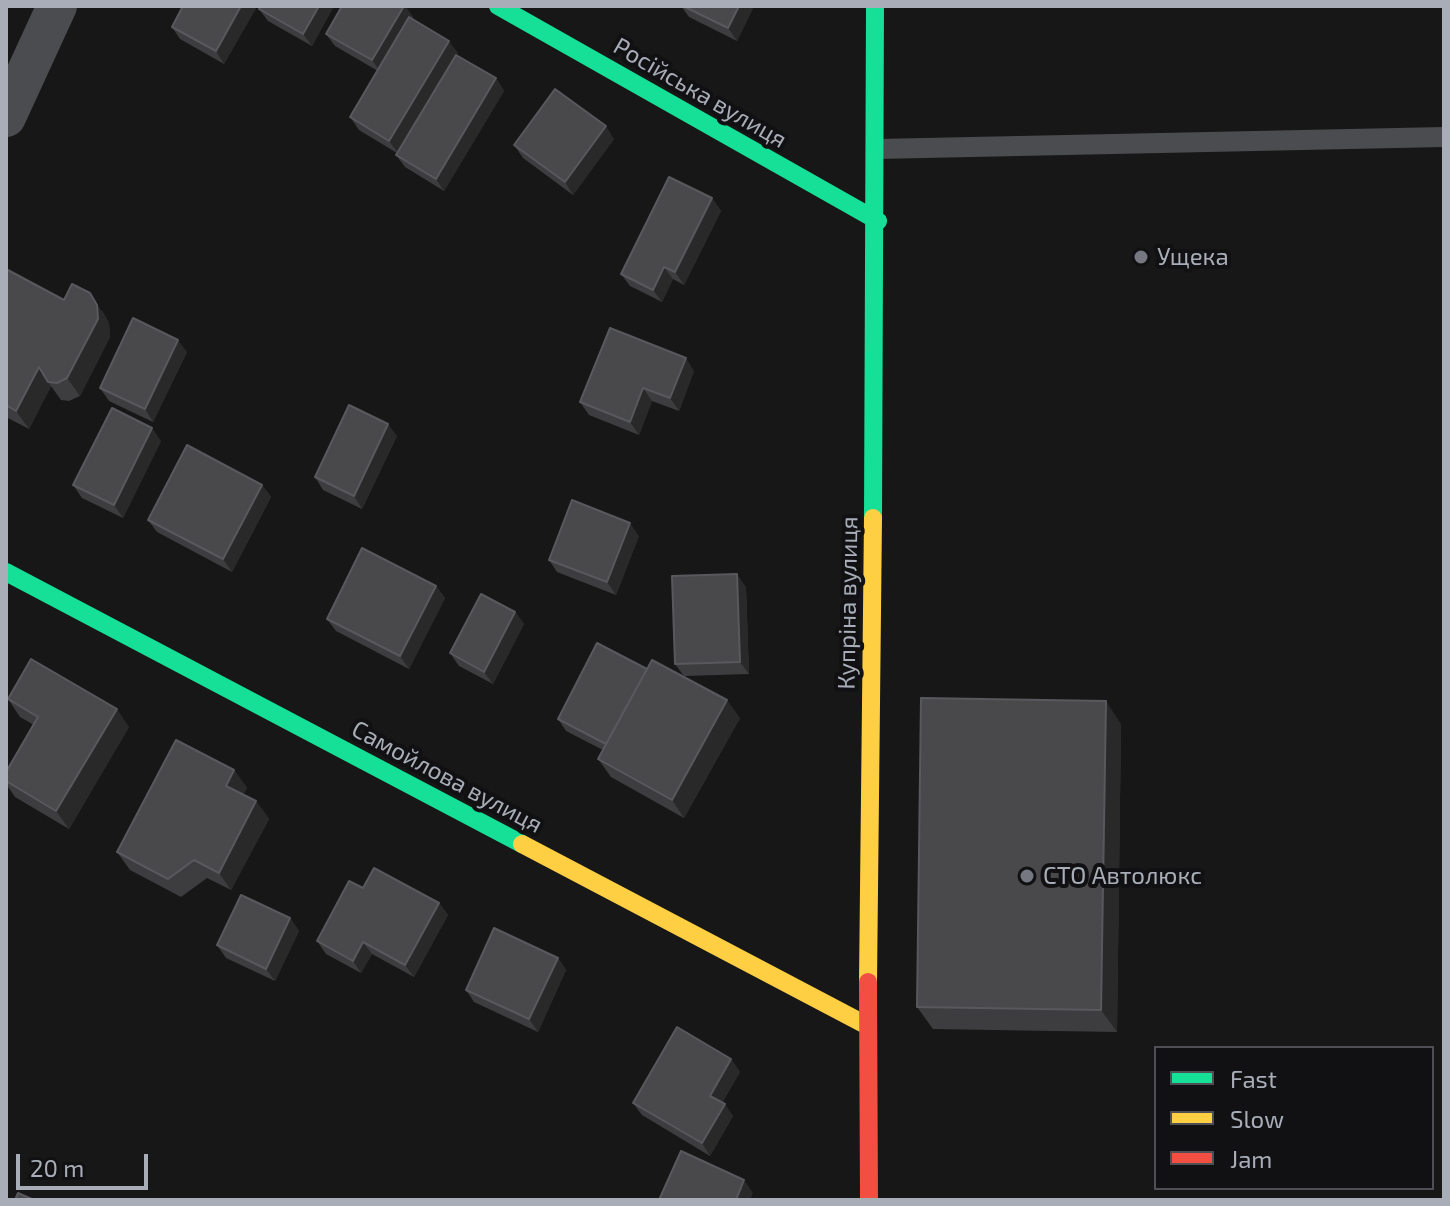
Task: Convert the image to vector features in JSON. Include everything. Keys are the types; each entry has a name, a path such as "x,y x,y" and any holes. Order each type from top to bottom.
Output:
{"street":[{"path":"6,117 57,6"},
{"name":"Російська вулиця","path":"498,6 878,221"},
{"name":"Купріна вулиця","path":"869,1200 866,1025 878,221 875,6"},
{"name":"Самойлова вулиця","path":"6,572 866,1025"}],"lane":[{"path":"877,149 1444,137"}],"building":[{"path":"183,6 241,6 216,51 172,27"},
{"path":"261,6 319,6 303,34 259,9"},
{"path":"342,6 404,6 372,60 326,34"},
{"path":"683,6 739,6 728,28"},
{"path":"409,17 449,41 389,141 350,117"},
{"path":"456,55 496,78 436,179 396,155"},
{"path":"555,89 606,126 565,182 514,145"},
{"path":"669,177 712,198 675,272 664,267 653,290 621,274"},
{"path":"6,269 64,300 72,284 90,293 97,305 98,319 67,378 57,383 48,382 39,367 16,411 6,405"},
{"path":"133,318 178,340 145,409 100,388"},
{"path":"610,328 686,358 670,398 643,388 630,422 580,402"},
{"path":"349,405 388,424 354,496 315,477"},
{"path":"112,408 152,428 114,505 73,485"},
{"path":"187,445 262,485 223,559 148,520"},
{"path":"572,500 630,523 607,582 549,560"},
{"path":"362,548 436,586 400,656 327,619"},
{"path":"737,574 740,662 675,664 672,576"},
{"path":"481,594 515,612 484,672 450,653"},
{"path":"597,643 647,669 606,744 558,719"},
{"path":"31,659 117,709 56,811 6,781 6,772 38,717 8,699"},
{"path":"652,660 727,700 672,800 598,759"},
{"name":"СТО Автолюкс","path":"921,698 1106,701 1101,1010 917,1007"},
{"path":"176,740 234,770 226,786 256,801 219,873 194,860 168,879 117,852"},
{"path":"374,868 439,903 405,965 363,942 353,961 317,941 349,881 363,888"},
{"path":"241,895 290,918 266,969 217,945"},
{"path":"494,928 558,958 529,1019 466,990"},
{"path":"677,1027 731,1059 710,1096 725,1104 702,1143 633,1103"},
{"path":"681,1151 744,1180 736,1200 659,1200"},
{"path":"18,1193 34,1200 15,1200"}],"traffic: fast":[{"path":"498,6 878,221"},
{"path":"873,518 875,6"},
{"path":"6,572 522,844"}],"traffic: slow":[{"path":"868,982 873,518"},
{"path":"522,844 866,1025"}],"traffic: jam":[{"path":"868,982 869,1200"}],"place":[{"name":"Ущека","path":"1141,257"},
{"name":"СТО Автолюкс","path":"1027,876"}]}
